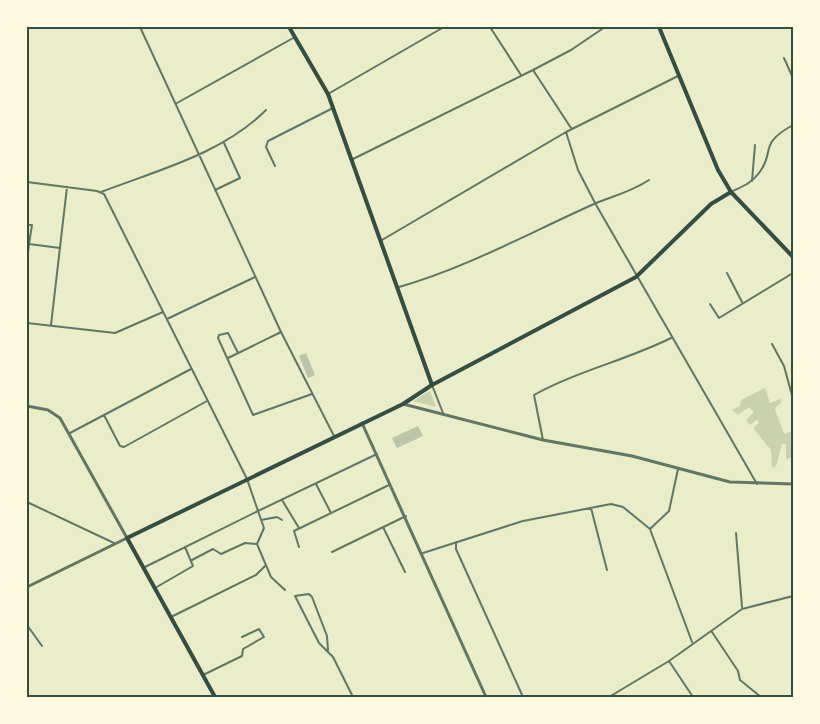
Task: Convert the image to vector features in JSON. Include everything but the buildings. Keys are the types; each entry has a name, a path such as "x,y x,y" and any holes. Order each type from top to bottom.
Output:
{"main road":[{"path":"289,27 328,94 399,287 432,385"},
{"path":"659,27 718,170 731,192 793,257"},
{"path":"214,697 127,538 403,404 432,385 636,277 711,204 731,192"}],"street":[{"path":"140,27 281,332 334,436"},
{"path":"328,94 444,27"},
{"path":"490,27 521,76"},
{"path":"353,159 533,70 571,50 605,27"},
{"path":"176,103 295,37"},
{"path":"784,58 793,78"},
{"path":"533,70 572,129"},
{"path":"382,240 566,132 680,74"},
{"path":"275,166 266,147 268,141 333,108"},
{"path":"27,182 101,192 224,143 248,128 266,111"},
{"path":"731,192 752,181 760,172 768,146 774,136 793,125"},
{"path":"566,132 578,170 595,203 757,484"},
{"path":"215,190 240,178 224,143"},
{"path":"752,181 755,145"},
{"path":"399,287 445,274 595,203 634,189 649,180"},
{"path":"51,326 67,187"},
{"path":"101,192 247,479 263,531 257,544 265,566 285,590"},
{"path":"27,225 32,225 27,261"},
{"path":"29,244 60,248"},
{"path":"727,273 742,302"},
{"path":"710,304 719,318 793,273"},
{"path":"167,319 255,277"},
{"path":"27,323 117,332 163,312"},
{"path":"238,353 226,331 218,338 253,415 312,394"},
{"path":"228,358 281,332"},
{"path":"543,440 534,394 552,384 636,356 671,338"},
{"path":"772,344 784,366 793,399"},
{"path":"70,433 191,369"},
{"path":"432,385 443,413"},
{"path":"104,415 120,446 124,447 207,401"},
{"path":"403,404 543,440 632,456 729,482 793,484"},
{"path":"27,406 54,413 70,433 127,538 27,587"},
{"path":"362,423 423,553 486,697"},
{"path":"144,568 377,454"},
{"path":"650,529 669,511 678,469"},
{"path":"316,484 332,513"},
{"path":"299,547 293,533 299,528 391,484"},
{"path":"282,500 299,528"},
{"path":"27,502 114,543"},
{"path":"423,553 523,521 611,504 623,507 650,529 693,644"},
{"path":"591,508 607,570"},
{"path":"332,552 406,516"},
{"path":"261,520 277,518 282,520"},
{"path":"383,527 405,572"},
{"path":"736,532 742,609"},
{"path":"456,542 456,549 523,697"},
{"path":"192,560 213,549 221,554 245,543 257,544"},
{"path":"155,588 191,568 194,564 185,547"},
{"path":"171,617 256,575 265,566"},
{"path":"328,650 319,643 295,596 309,594 312,597 327,636 328,650 353,697"},
{"path":"609,697 669,661 742,609 793,596"},
{"path":"27,625 42,646"},
{"path":"203,675 242,656 243,649 264,637 259,629 242,637"},
{"path":"712,632 738,671 740,680 762,697"},
{"path":"669,661 693,697"}],"green space":[{"path":"765,388 770,403 780,399 782,402 775,408 784,434 792,431 793,457 786,459 786,444 782,444 776,466 772,468 771,450 753,428 759,423 757,420 750,425 746,420 754,412 749,407 738,415 732,410 740,406 741,400"},
{"path":"430,391 436,407 413,401"}]}
